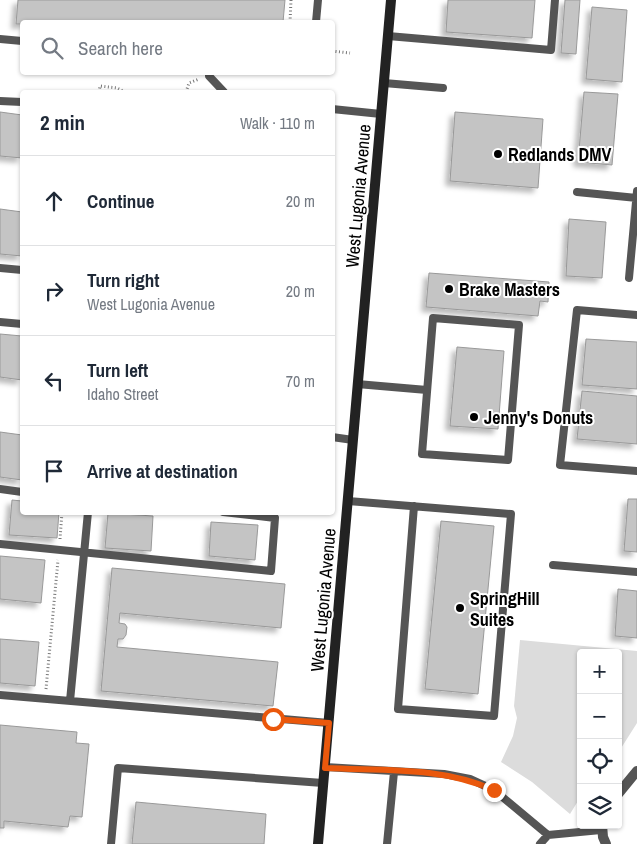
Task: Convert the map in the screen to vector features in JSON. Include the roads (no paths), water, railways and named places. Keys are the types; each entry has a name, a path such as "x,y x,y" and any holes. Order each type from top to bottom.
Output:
{"street":[{"name":"West Lugonia Avenue","path":"318,844 391,0"},
{"path":"622,789 637,771"},
{"path":"601,829 606,844"}],"lane":[{"path":"316,20 318,0"},
{"path":"388,36 551,50 555,0"},
{"path":"0,39 20,42"},
{"path":"211,75 222,90"},
{"path":"384,84 443,88"},
{"path":"0,100 20,102"},
{"path":"335,109 381,114"},
{"path":"577,192 637,196 629,278"},
{"path":"0,268 20,270"},
{"path":"637,315 577,310 560,465 637,471"},
{"path":"433,318 519,325 508,460 422,454 427,390 433,318"},
{"path":"0,322 20,324"},
{"path":"358,384 427,390"},
{"path":"335,437 353,440"},
{"path":"0,489 20,492"},
{"path":"348,501 414,506 511,514 494,716 398,708 414,506"},
{"path":"70,701 88,515"},
{"path":"0,544 59,549 85,554 271,571 275,518 249,515"},
{"path":"553,565 637,572"},
{"path":"0,695 329,723"},
{"path":"110,844 118,768 323,783"},
{"path":"325,768 394,772 398,770 444,774 470,779 494,790 548,835"},
{"path":"387,844 394,772"},
{"path":"540,844 548,835 593,829"}],"place":[{"name":"Redlands DMV","path":"498,154"},
{"name":"Brake Masters","path":"449,289"},
{"name":"Jenny's Donuts","path":"474,417"},
{"name":"SpringHill Suites","path":"460,608"}]}
